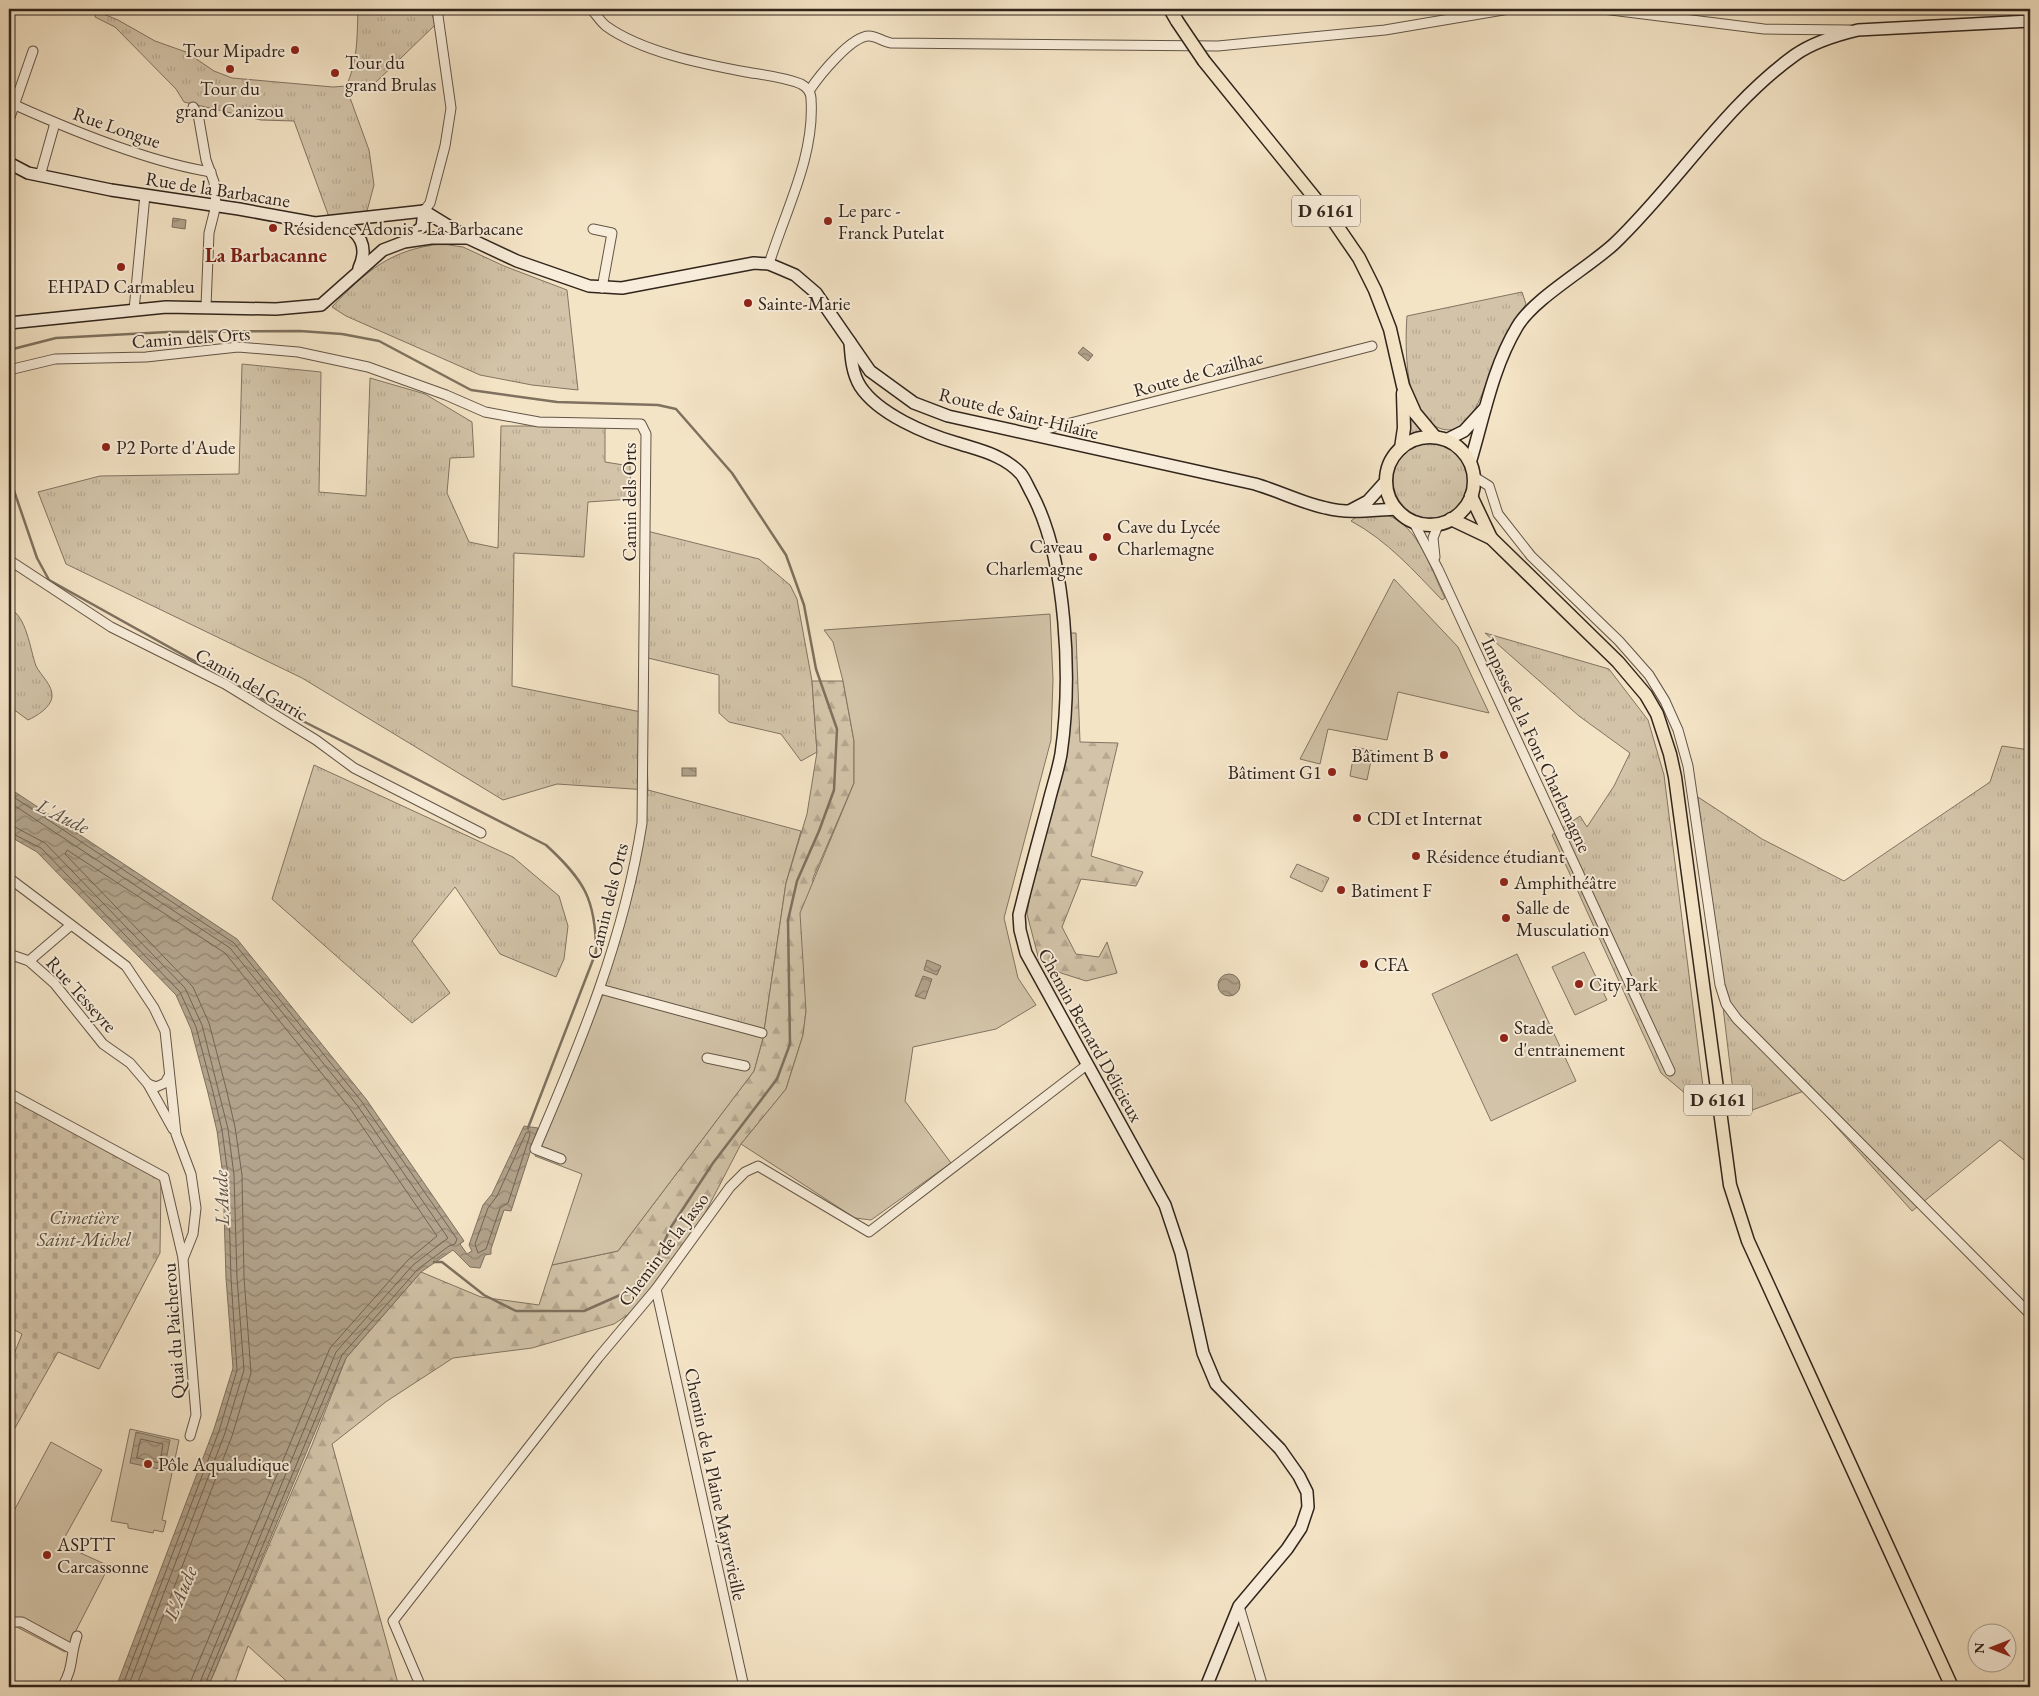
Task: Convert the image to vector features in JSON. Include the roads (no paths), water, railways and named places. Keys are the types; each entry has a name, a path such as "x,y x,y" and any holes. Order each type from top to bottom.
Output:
{"main road":[{"name":"D 6161","path":"1170,9 1204,61 1335,223 1359,258 1375,290 1390,329 1403,386 1404,428 1402,448"},
{"name":"D 6161","path":"1403,386 1419,421 1441,439"},
{"path":"1416,439 1441,439 1459,448 1470,463 1473,476 1471,496 1462,512 1451,519 1438,525 1424,525 1413,522 1396,509 1388,497 1386,481 1389,464 1402,448 1416,439"},
{"name":"D 6161","path":"1471,496 1491,538"},
{"name":"D 6161","path":"1451,519 1491,538 1618,662 1646,695 1657,714 1670,754 1675,777 1729,1177 1738,1216 1952,1687"}],"street":[{"path":"404,242 422,227 424,211 430,203 444,146 451,108 437,9"},
{"path":"591,9 605,25 626,38 710,66 790,80 804,85 809,91 811,99 808,134 803,161 794,197 768,264"},
{"path":"809,91 842,53 860,37 871,36 892,43 1218,46 1385,30 1509,9"},
{"path":"1603,9 1764,29 1858,30 2030,21"},
{"path":"1470,463 1500,362 1518,326 1530,311 1613,245 1762,82 1796,54 1837,35 1858,30"},
{"path":"9,120 33,51"},
{"name":"Rue Longue","path":"15,105 55,123 138,153 211,172"},
{"path":"193,107 198,114 216,205 209,233 206,306"},
{"path":"40,176 55,123"},
{"name":"Rue de la Barbacane","path":"9,163 40,176 315,223 424,211"},
{"path":"134,310 146,195"},
{"path":"424,211 430,225 448,238"},
{"name":"Route de Saint-Hilaire","path":"424,211 468,238 532,267 574,282 602,288 622,288 728,267 768,264 795,275 816,293 870,372 914,403 948,416 1255,484 1326,508 1349,512 1396,509"},
{"path":"340,221 351,228 363,242 363,258 358,269"},
{"path":"593,229 612,232 602,288"},
{"path":"9,323 134,310 206,306 276,309 321,305 358,269 382,250 404,242 468,238"},
{"name":"Chemin Bernard Délicieux","path":"850,342 852,364 860,386 881,406 907,423 936,437 986,452 1006,461 1022,475 1042,514 1054,553 1061,597 1064,710 1061,754 1019,915 1020,930 1026,953 1165,1205 1181,1254 1203,1354 1216,1384 1280,1449 1299,1476 1307,1492 1308,1507 1301,1528 1239,1606 1206,1687"},
{"name":"Route de Cazilhac","path":"1035,436 1043,430 1372,346"},
{"name":"Camin dels Orts","path":"9,370 55,359 146,357 238,347 298,352 368,367 446,395 485,412 539,422 641,424 646,434 642,823 635,864 600,989 588,1025 535,1149 561,1159"},
{"path":"1441,439 1464,430 1486,406"},
{"path":"1473,476 1489,486 1498,514 1531,556 1619,641 1649,675 1665,701 1678,730 1688,766 1714,949 1726,1004 1737,1019 2030,1314"},
{"path":"1349,512 1368,500 1386,481"},
{"path":"1413,522 1438,570"},
{"path":"1438,525 1433,538 1432,548 1438,570"},
{"name":"Camin del Garric","path":"9,560 110,627 225,684 316,740 354,768 481,833"},
{"name":"Impasse de la Font Charlemagne","path":"1438,570 1670,1071"},
{"name":"Quai du Paicherou","path":"9,878 126,966 138,983 165,1031 176,1134 191,1174 196,1208 193,1234 183,1259 196,1415 190,1436"},
{"path":"29,961 71,925"},
{"name":"Rue Tesseyre","path":"9,954 29,961 54,983 103,1044 130,1063 148,1084 176,1134"},
{"path":"600,989 762,1032"},
{"path":"707,1058 746,1066"},
{"name":"Chemin de la Jasso","path":"421,1687 393,1621 598,1358 656,1289 730,1187 745,1172 758,1166 869,1232 1088,1064"},
{"path":"148,1084 156,1087 165,1083 169,1076"},
{"path":"9,1092 164,1177 183,1259"},
{"name":"Chemin de la Plaine Mayrevieille","path":"656,1289 744,1687"},
{"path":"1239,1606 1263,1687"},
{"path":"9,1622 22,1622 72,1649"},
{"path":"62,1687 69,1675 73,1660 72,1649 77,1636"}],"water":[{"path":"173,218 186,220 185,229 172,227"},
{"path":"1083,347 1093,355 1088,361 1078,353"},
{"path":"682,768 696,768 696,776 682,776"},
{"name":"L'Aude","path":"9,788 237,939 366,1099 464,1241 460,1244 467,1254 472,1251 469,1245 483,1205 492,1194 524,1126 538,1128 511,1211 504,1210 491,1254 485,1255 480,1268 470,1267 453,1250 421,1272 346,1358 208,1687 116,1687 214,1429 233,1368 226,1278 223,1176 217,1131 191,1029 176,995 37,852 9,836"},
{"path":"927,960 941,966 937,975 924,970"},
{"path":"1225,974 1233,974 1240,981 1240,989 1233,996 1225,996 1218,989 1218,981"},
{"path":"923,976 932,979 925,999 915,996"},
{"path":"136,1432 170,1440 164,1470 130,1463"}],"waterway":[{"path":"9,350 56,338 167,332 300,331 342,334 379,341 471,390 557,402 658,405 676,409 732,473 786,555 804,605 816,669 837,729 834,790 819,831 797,881 788,920 790,1044 777,1079 713,1163 671,1227 645,1284 584,1311 516,1311 484,1295 442,1262 434,1262"},
{"path":"9,476 37,558 49,580 291,715 546,845 579,880 594,918 596,952 528,1128"}],"place":[{"name":"Tour Mipadre","path":"295,50"},
{"name":"Tour du grand Canizou","path":"230,69"},
{"name":"Tour du grand Brulas","path":"335,73"},
{"name":"Le parc - Franck Putelat","path":"828,221"},
{"name":"Résidence Adonis - La Barbacane","path":"273,228"},
{"name":"EHPAD Carmableu","path":"121,267"},
{"name":"Sainte-Marie","path":"748,303"},
{"name":"P2 Porte d'Aude","path":"106,447"},
{"name":"Cave du Lycée Charlemagne","path":"1107,537"},
{"name":"Caveau Charlemagne","path":"1093,557"},
{"name":"Bâtiment B","path":"1444,755"},
{"name":"Bâtiment G1","path":"1332,772"},
{"name":"CDI et Internat","path":"1357,818"},
{"name":"Résidence étudiant","path":"1416,856"},
{"name":"Amphithéâtre","path":"1504,882"},
{"name":"Batiment F","path":"1341,890"},
{"name":"Salle de Musculation","path":"1506,918"},
{"name":"CFA","path":"1364,964"},
{"name":"City Park","path":"1579,984"},
{"name":"Stade d'entrainement","path":"1504,1038"},
{"name":"Pôle Aqualudique","path":"148,1464"},
{"name":"ASPTT Carcassonne","path":"47,1555"}],"district":[{"name":"La Barbacanne","path":"266,255"}],"park label":[{"name":"Cimetière Saint-Michel","path":"84,1228"}]}
